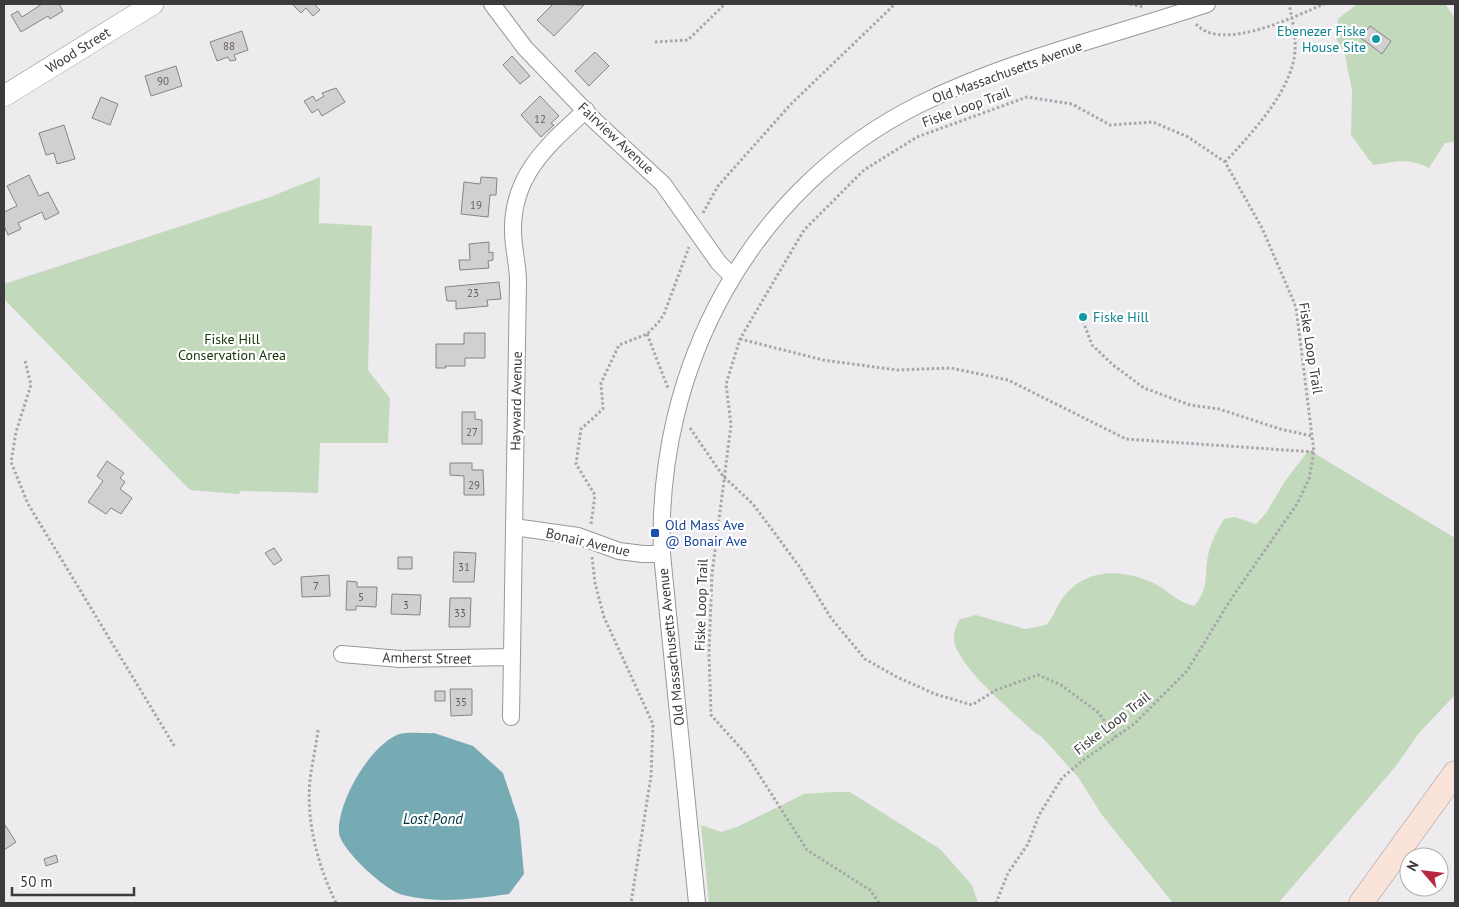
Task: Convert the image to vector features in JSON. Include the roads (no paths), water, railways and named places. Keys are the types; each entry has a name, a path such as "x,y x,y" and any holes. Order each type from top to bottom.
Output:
{"main road":[{"path":"1361,903 1455,773"}],"street":[{"name":"Wood Street","path":"4,96 153,4"},
{"name":"Fairview Avenue","path":"492,4 521,43 586,110 659,178 674,196 719,263 733,277"},
{"name":"Old Massachusetts Avenue","path":"697,903 662,554 664,484 679,396 703,332 733,277 768,228 810,182 856,143 897,116 971,81 1207,4"},
{"name":"Hayward Avenue","path":"511,717 518,281 513,235 514,213 521,187 533,163 586,110"},
{"name":"Bonair Avenue","path":"514,527 578,536 619,551 662,554"},
{"name":"Amherst Street","path":"342,654 400,660 512,657"}],"water":[{"name":"Lost Pond","path":"434,733 473,746 503,773 519,821 524,874 509,894 442,900 403,895 386,886 365,869 347,849 342,840 339,833 343,807 357,777 376,751 386,741 397,735"}],"place":[{"name":"Ebenezer Fiske House Site","path":"1376,39"},
{"name":"Fiske Hill","path":"1083,317"},
{"name":"Old Mass Ave @ Bonair Ave","path":"655,533"}],"park label":[{"name":"Fiske Hill Conservation Area","path":"232,348"}]}
